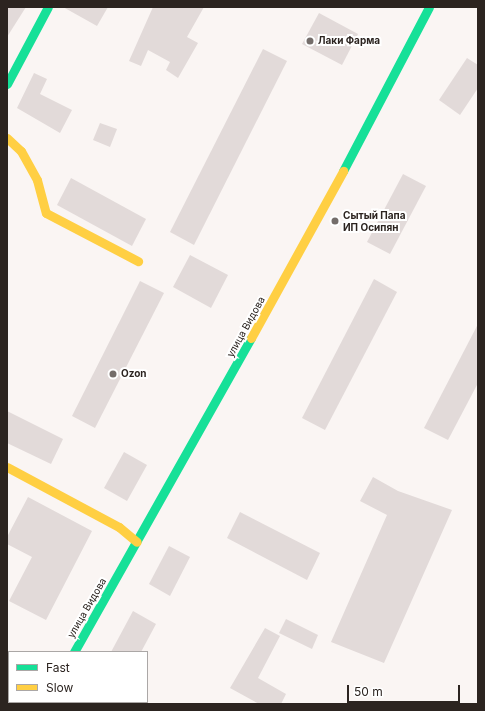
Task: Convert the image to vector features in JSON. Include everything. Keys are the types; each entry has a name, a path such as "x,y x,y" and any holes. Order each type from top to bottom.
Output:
{"street":[{"path":"7,84 48,7"},
{"name":"улица Видова","path":"75,651 311,232 429,7"},
{"path":"7,138 21,151 37,180 46,213 138,261"},
{"path":"7,467 119,527 137,542"}],"building":[{"path":"7,7 26,7 7,37"},
{"path":"63,7 108,7 97,26"},
{"path":"153,7 204,7 187,37 198,43 178,78 166,70 170,62 148,50 141,66 129,61"},
{"path":"319,13 358,34 342,65 302,44"},
{"path":"263,49 287,61 194,245 170,232"},
{"path":"467,58 478,65 478,88 460,115 439,100"},
{"path":"34,73 47,79 40,94 72,110 60,133 17,108"},
{"path":"100,123 117,129 110,147 93,140"},
{"path":"403,174 426,186 390,254 367,242"},
{"path":"71,178 146,219 132,246 57,205"},
{"path":"190,255 228,275 211,308 173,287"},
{"path":"374,279 397,292 325,430 302,418"},
{"path":"140,281 164,293 95,428 72,416"},
{"path":"478,324 478,383 448,440 424,428"},
{"path":"7,411 63,439 51,464 7,443"},
{"path":"124,452 147,465 127,501 104,488"},
{"path":"373,477 398,491 452,510 384,663 331,642 387,515 360,501"},
{"path":"28,497 92,531 46,620 9,601 32,557 7,544 7,537"},
{"path":"240,512 320,553 307,580 227,538"},
{"path":"169,546 190,557 170,596 149,584"},
{"path":"133,611 156,624 142,651 112,651"},
{"path":"286,619 318,635 312,649 279,633"},
{"path":"265,628 280,636 258,678 286,694 281,704 259,704 230,688"}],"traffic: fast":[{"path":"7,84 48,7"},
{"path":"343,171 429,7"},
{"path":"75,651 251,338"}],"traffic: slow":[{"path":"7,138 21,151 37,180 46,213 138,261"},
{"path":"251,338 343,171"},
{"path":"7,467 119,527 137,542"}],"place":[{"name":"Лаки Фарма","path":"310,41"},
{"name":"Сытый Папа ИП Осипян","path":"335,221"},
{"name":"Ozon","path":"113,374"}]}
